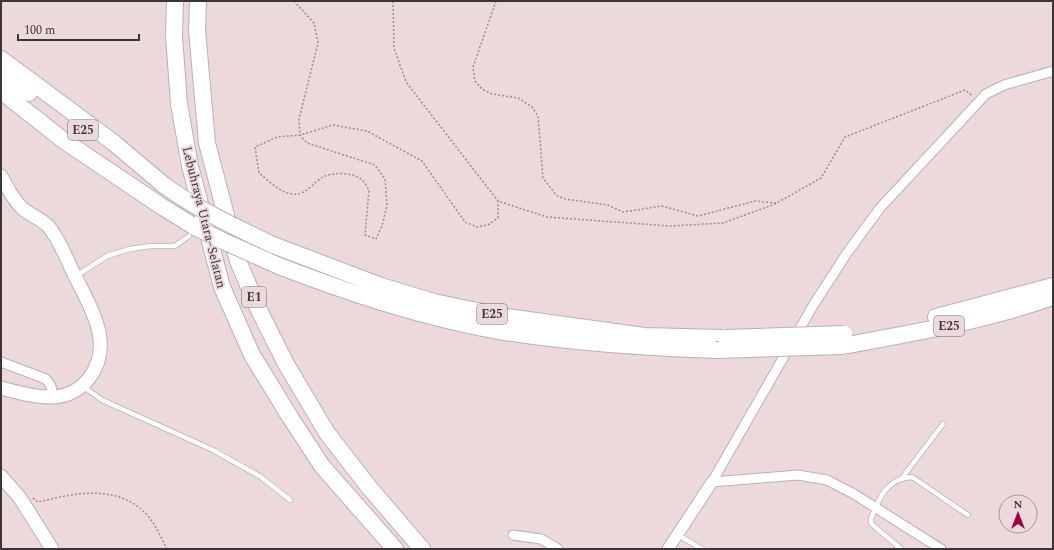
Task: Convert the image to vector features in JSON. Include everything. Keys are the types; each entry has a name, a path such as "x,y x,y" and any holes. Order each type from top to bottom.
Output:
{"highway":[{"name":"Lebuhraya Utara–Selatan","path":"174,1 174,36 179,104 190,166 222,287 252,355 290,418 322,466 395,549"},
{"name":"Lebuhraya Utara–Selatan","path":"198,1 197,30 207,143 238,260 258,308 286,364 328,432 368,486 422,549"},
{"path":"1,59 114,143 165,186"},
{"name":"E25","path":"1,74 187,202 210,215 273,245 381,286 441,303 507,317 644,336 718,344"},
{"name":"E25","path":"1,90 63,140 161,206 223,241 279,266 380,302 453,322 505,332 628,347 843,340 950,326 1012,311 1053,298"},
{"path":"1,105 44,134 63,140"},
{"name":"E25","path":"843,340 950,315 1053,286"}],"main road":[{"path":"1,176 16,202 47,225 52,232 95,314 100,339 97,363 93,373 83,386 72,393 53,397 37,398 1,388"},
{"path":"1,476 20,498 52,549"}],"street":[{"path":"668,549 712,482 814,304 847,253 880,208 986,94 1004,85 1053,71"},
{"path":"1,362 46,379 53,397"},
{"path":"712,482 798,475 827,480 875,507 941,549"},
{"path":"513,535 542,539 558,549"}],"lane":[{"path":"75,277 107,256 137,248 175,246 189,236"},
{"path":"83,386 102,400 213,450 248,469 261,477 290,500"},
{"path":"902,478 943,424"},
{"path":"901,549 871,523 875,507 882,494 890,484 902,478 912,477 968,515"},
{"path":"678,535 702,549"}],"path":[{"path":"294,1 314,23 318,43 299,119 300,135 307,143 375,165 385,179 387,205 382,226 376,239 365,234 369,190 361,179 351,174 341,173 323,177 307,190 296,194 283,191 259,174 255,147 276,137 300,135 333,125 367,132 422,161 465,222 477,227 488,225 498,218 498,201"},
{"path":"393,1 394,48 406,82 498,201 547,217 670,226 723,223 776,203 822,178 845,137 965,90 979,100"},
{"path":"496,1 473,67 475,81 482,89 492,94 518,98 532,106 538,116 543,178 556,195 565,199 608,205 623,212 662,206 698,216 755,201 776,203"},
{"path":"32,498 38,502 75,493 93,493 116,497 134,504 143,511 155,526 167,549"}]}
